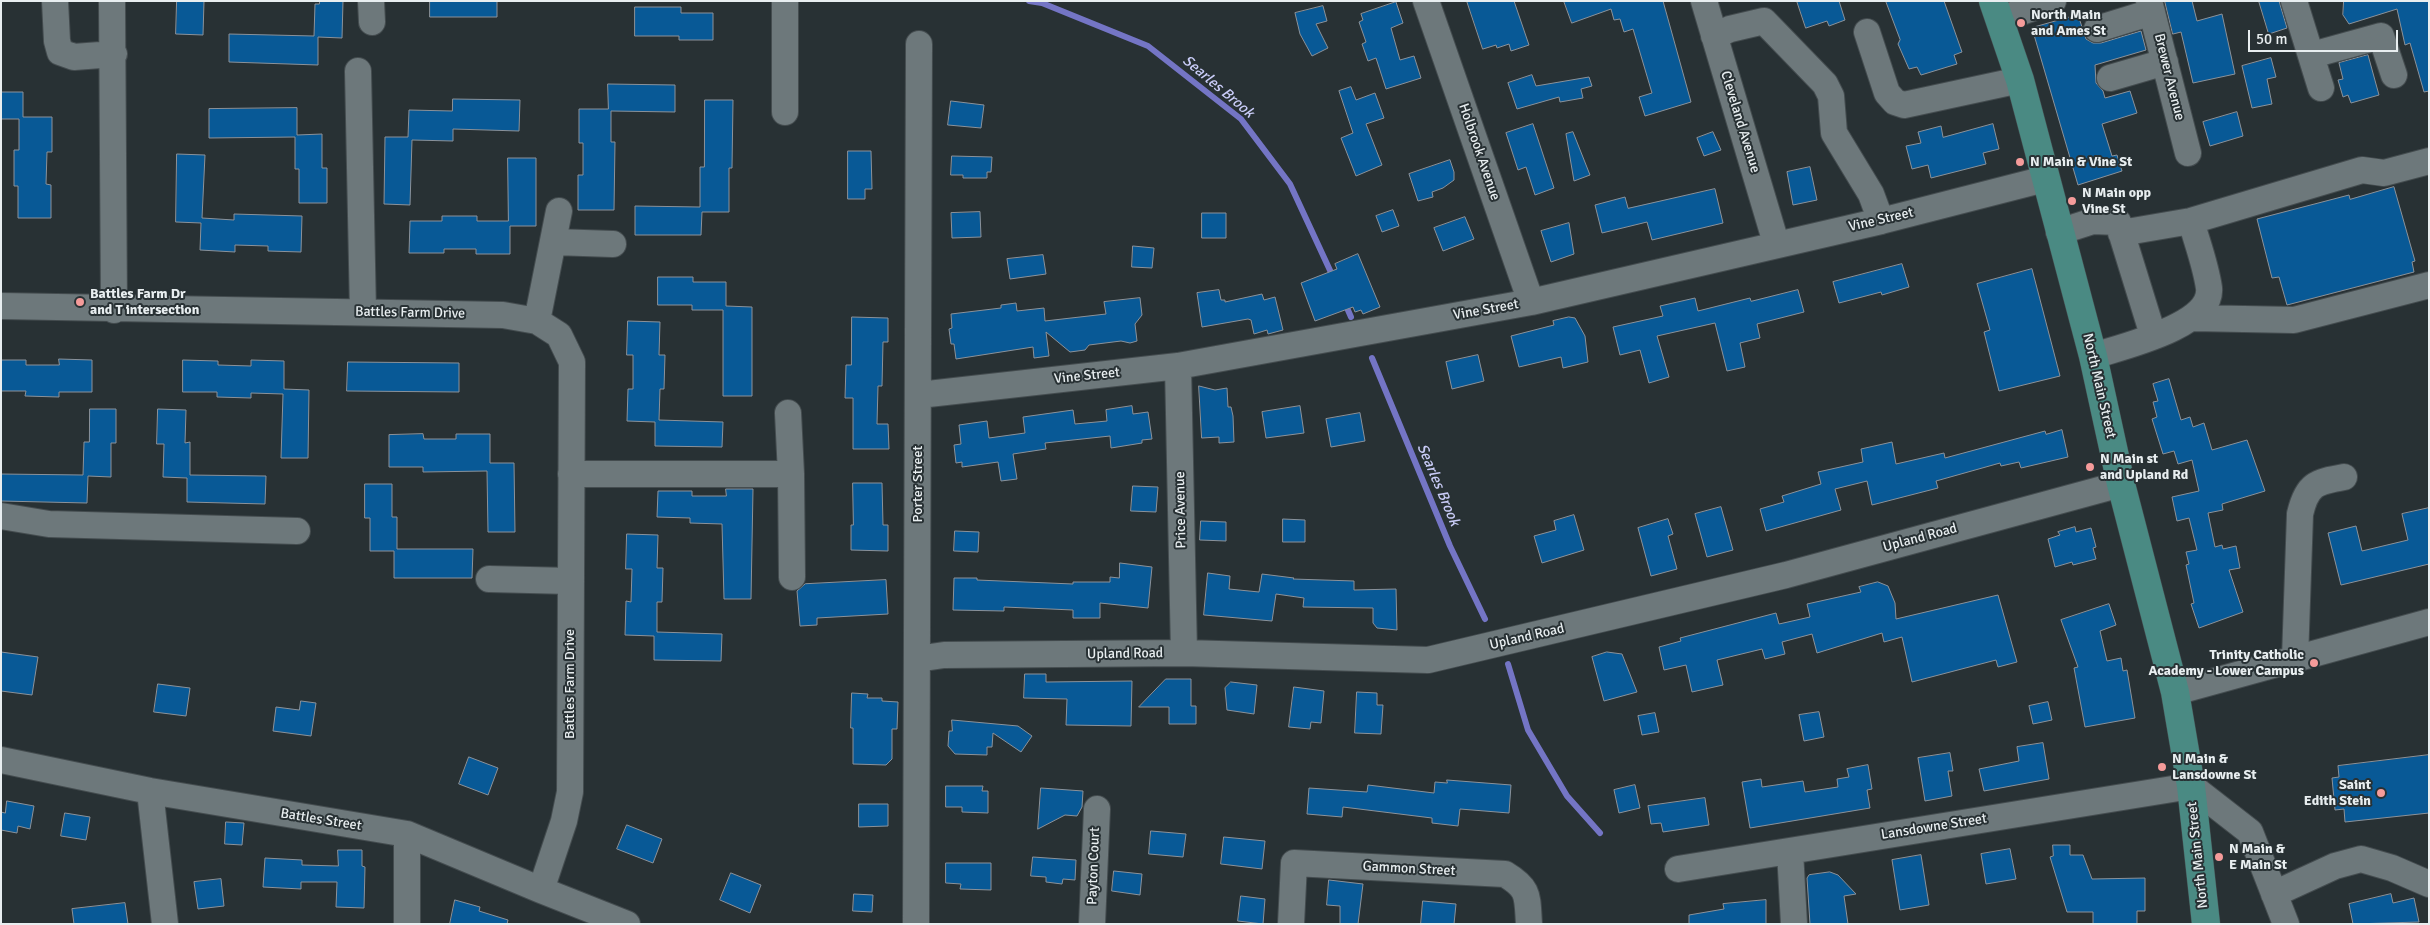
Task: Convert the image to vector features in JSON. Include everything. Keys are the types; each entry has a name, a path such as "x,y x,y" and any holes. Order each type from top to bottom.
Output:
{"main road":[{"name":"North Main Street","path":"1997,10 2020,80 2093,356 2121,484 2175,692 2190,786 2206,924"}],"street":[{"path":"55,1 57,40 60,52 74,57 114,54"},
{"path":"112,1 114,54 114,310"},
{"path":"785,1 785,112"},
{"name":"Holbrook Avenue","path":"1426,1 1531,302"},
{"name":"Cleveland Avenue","path":"1704,1 1776,243"},
{"path":"1997,10 2053,1"},
{"path":"2294,1 2321,88"},
{"path":"2097,29 2151,7"},
{"name":"Brewer Avenue","path":"2151,7 2188,153"},
{"path":"1714,36 1766,11 1825,84 1831,96 1834,133 1871,194 1881,221"},
{"path":"1867,32 1887,93 1895,102 1904,104 2020,80"},
{"path":"2312,55 2381,36 2394,75"},
{"name":"Porter Street","path":"916,924 919,44"},
{"path":"2110,78 2165,62"},
{"path":"358,71 363,312"},
{"path":"2059,232 2093,221 2119,227 2191,221 2362,170 2384,173 2428,164"},
{"name":"Vine Street","path":"919,395 1178,366 1531,302 1776,243 1881,221 2045,179"},
{"path":"537,321 559,211"},
{"path":"2093,356 2153,336 2193,318 2207,304 2209,289 2191,221"},
{"path":"2119,227 2153,336"},
{"path":"554,242 613,244"},
{"path":"2193,318 2294,320 2429,285"},
{"name":"Battles Farm Drive","path":"1,306 114,310 363,312 503,316 537,321 559,334 572,362 570,792 564,821 541,890"},
{"name":"Price Avenue","path":"1178,366 1184,653"},
{"path":"788,413 791,474 792,577"},
{"path":"571,474 791,474"},
{"path":"2294,659 2300,514 2304,496 2318,482 2344,476"},
{"name":"Upland Road","path":"917,659 944,655 1184,653 1428,660 1786,575 2121,484"},
{"path":"1,516 50,524 297,531"},
{"path":"490,580 570,581"},
{"path":"2175,692 2429,622"},
{"name":"Battles Street","path":"1,760 150,791 407,834 627,924"},
{"path":"2190,786 2250,832 2286,924"},
{"name":"Lansdowne Street","path":"1678,869 2190,786"},
{"path":"150,791 165,924"},
{"name":"Payton Court","path":"1092,924 1097,809"},
{"path":"407,834 407,924"},
{"path":"1790,851 1794,924"},
{"path":"2274,894 2335,866 2362,859 2392,868 2429,884"},
{"name":"Gammon Street","path":"1290,924 1294,863 1505,874 1521,884 1527,899 1529,924"}],"building":[{"path":"177,1 204,1 203,35 176,34"},
{"path":"320,1 343,1 342,38 318,37 318,65 229,62 229,34 314,36 315,4 319,4"},
{"path":"430,1 497,1 497,17 430,17"},
{"path":"1467,1 1514,1 1529,45 1511,51 1509,44 1497,48 1496,45 1483,49"},
{"path":"1564,1 1663,1 1691,102 1645,116 1639,97 1652,93 1633,29 1624,32 1620,19 1614,20 1611,9 1572,23"},
{"path":"1797,1 1839,1 1845,20 1829,26 1827,21 1806,28"},
{"path":"1886,1 1944,1 1962,52 1954,55 1957,64 1921,75 1917,67 1909,69 1898,44 1900,40"},
{"path":"2165,1 2192,1 2197,21 2222,14 2235,74 2193,83 2181,32 2173,34"},
{"path":"2259,1 2279,1 2287,28 2269,34"},
{"path":"2344,1 2429,1 2429,91 2424,92 2410,43 2405,45 2397,9 2349,24 2343,15"},
{"path":"1396,2 1403,23 1391,28 1400,60 1414,56 1421,78 1386,89 1376,58 1368,61 1362,44 1366,42 1359,22 1363,20 1361,14"},
{"path":"1323,6 1327,21 1316,24 1328,48 1312,56 1300,34 1295,13"},
{"path":"635,7 681,7 681,13 713,13 713,40 679,40 679,36 635,36"},
{"path":"2078,15 2086,39 2093,43 2101,43 2141,31 2146,50 2095,65 2096,83 2103,91 2105,98 2130,91 2137,113 2102,124 2112,156 2117,155 2122,171 2078,185 2032,28"},
{"path":"2368,55 2379,95 2351,103 2348,95 2343,97 2338,80 2343,79 2339,63"},
{"path":"2271,58 2276,77 2267,79 2272,104 2252,108 2242,66"},
{"path":"1532,75 1536,86 1589,77 1592,86 1581,89 1583,98 1560,102 1559,97 1517,109 1508,83"},
{"path":"608,84 675,85 675,112 611,111 611,142 615,142 614,210 578,210 578,175 583,175 583,143 579,143 579,109 608,109"},
{"path":"1351,87 1356,100 1375,93 1384,118 1366,124 1382,165 1356,176 1341,138 1353,133 1339,91"},
{"path":"1,92 23,92 23,117 52,117 52,152 47,152 46,184 51,185 51,218 18,218 18,186 14,186 14,150 19,150 19,119 1,119"},
{"path":"453,99 520,100 519,131 453,129 453,141 412,140 410,205 384,204 385,137 408,137 409,110 452,111"},
{"path":"705,100 733,100 732,168 729,168 729,212 702,212 701,235 635,235 635,206 700,207 700,167 704,167"},
{"path":"951,101 984,105 981,128 948,125"},
{"path":"297,108 297,135 322,134 322,168 327,168 327,203 299,203 299,169 295,169 295,137 209,138 209,109"},
{"path":"2237,112 2243,136 2210,146 2203,122"},
{"path":"1533,124 1554,188 1535,195 1526,167 1518,170 1506,133"},
{"path":"1993,124 1999,149 1983,153 1986,164 1931,178 1928,165 1912,169 1906,146 1921,143 1918,132 1941,126 1943,137"},
{"path":"1573,132 1590,175 1574,181 1566,134"},
{"path":"1713,132 1721,150 1704,156 1697,138"},
{"path":"848,151 871,151 872,189 865,189 865,199 848,199"},
{"path":"177,154 205,155 202,218 234,220 234,214 302,216 301,252 268,251 268,246 235,245 235,252 200,250 201,223 176,222"},
{"path":"952,156 992,157 991,172 987,172 987,178 963,178 963,175 951,175"},
{"path":"508,158 536,158 536,226 510,226 510,254 476,254 476,249 444,249 444,253 409,253 410,221 442,221 442,216 477,216 477,221 508,221"},
{"path":"1450,160 1454,172 1454,180 1443,188 1432,192 1433,197 1418,201 1409,174"},
{"path":"1810,167 1817,200 1793,205 1787,172"},
{"path":"2394,187 2415,261 2412,262 2414,272 2287,305 2279,277 2272,278 2257,219 2349,195 2350,199"},
{"path":"1715,189 1723,223 1652,240 1647,222 1602,233 1595,205 1625,197 1628,208"},
{"path":"1393,210 1399,226 1382,232 1376,216"},
{"path":"980,212 981,237 952,238 951,213"},
{"path":"1202,213 1226,213 1226,238 1202,238"},
{"path":"1465,217 1474,239 1443,251 1434,228"},
{"path":"1569,223 1574,254 1551,262 1541,231"},
{"path":"1133,246 1154,248 1152,268 1132,267"},
{"path":"1358,254 1380,307 1363,314 1361,310 1355,312 1353,307 1315,321 1301,283 1337,269 1335,264"},
{"path":"1043,255 1046,274 1010,279 1007,259"},
{"path":"1902,264 1909,287 1882,295 1881,292 1839,303 1833,282"},
{"path":"2032,269 2060,376 1999,391 1984,332 1990,330 1977,284"},
{"path":"658,277 693,277 693,282 726,282 726,306 752,307 752,396 723,396 723,310 692,310 692,305 658,305"},
{"path":"1219,290 1221,300 1225,300 1225,302 1262,294 1264,300 1275,297 1283,330 1268,334 1267,330 1254,334 1251,320 1248,319 1202,327 1197,293"},
{"path":"1798,290 1804,312 1757,324 1760,338 1740,343 1745,367 1727,371 1715,323 1657,336 1669,377 1649,383 1640,350 1620,355 1613,327 1663,316 1660,306 1695,298 1698,311 1750,298 1751,301"},
{"path":"1140,298 1142,315 1135,324 1137,341 1130,343 1121,341 1089,345 1085,350 1070,352 1046,332 1049,356 1034,358 1033,347 956,359 954,344 951,344 949,329 952,328 951,314 1001,308 1001,305 1016,303 1017,311 1044,308 1045,321 1106,314 1104,302"},
{"path":"852,317 888,318 888,342 883,342 882,386 878,386 877,424 888,424 889,449 853,449 853,398 845,398 846,365 851,365"},
{"path":"1569,317 1575,318 1585,336 1588,362 1563,368 1561,357 1519,367 1511,336 1554,325 1553,321"},
{"path":"628,321 660,322 659,355 665,355 664,389 660,389 659,420 723,422 722,447 655,446 655,422 627,421 628,389 633,389 633,355 627,355"},
{"path":"1478,355 1484,381 1452,389 1446,362"},
{"path":"59,359 92,360 92,392 59,392 59,397 25,396 26,391 1,391 1,360 26,360 26,365 59,365"},
{"path":"183,360 218,361 218,365 251,366 251,360 284,361 284,389 309,390 308,458 281,458 283,394 251,393 251,398 217,397 217,392 183,392"},
{"path":"348,362 459,363 459,392 347,391"},
{"path":"2169,379 2181,420 2190,417 2193,427 2204,423 2212,450 2247,440 2265,491 2222,504 2223,510 2208,513 2215,547 2222,545 2223,549 2236,546 2240,568 2229,570 2243,612 2199,628 2191,604 2194,603 2186,565 2189,564 2186,552 2197,550 2189,518 2177,521 2172,497 2199,491 2192,460 2178,464 2174,451 2163,454 2152,419 2157,417 2153,402 2158,401 2153,384"},
{"path":"1199,386 1215,390 1227,388 1228,407 1231,407 1233,416 1234,442 1219,443 1219,437 1202,438"},
{"path":"1132,406 1133,414 1148,412 1152,439 1142,440 1142,443 1111,448 1110,436 1045,443 1046,449 1013,454 1017,479 1001,481 998,462 962,467 962,462 956,463 954,445 961,444 959,425 987,421 989,438 1025,433 1023,417 1073,410 1075,424 1107,421 1106,410"},
{"path":"1300,406 1304,433 1266,438 1262,412"},
{"path":"90,409 116,409 116,443 111,443 111,477 88,476 87,503 1,501 1,474 83,475 84,442 89,442"},
{"path":"158,409 186,410 185,443 190,442 190,475 266,476 265,504 187,502 187,478 163,477 164,444 157,444"},
{"path":"1360,413 1365,441 1331,447 1326,419"},
{"path":"2062,430 2068,457 2021,468 2019,462 2001,466 2000,463 1936,481 1938,488 1872,505 1867,481 1835,489 1841,510 1766,531 1760,509 1784,502 1782,496 1821,484 1818,472 1863,462 1861,449 1892,442 1896,464 1944,453 1945,458 2045,431 2046,434"},
{"path":"423,434 424,439 456,439 456,434 490,434 490,463 514,463 515,532 488,532 487,471 423,472 423,467 389,467 389,435"},
{"path":"853,483 882,483 883,525 888,525 888,551 851,550"},
{"path":"365,484 392,484 392,517 397,517 397,549 473,549 472,578 394,578 394,551 370,551 370,518 365,518"},
{"path":"1133,486 1158,487 1156,512 1131,511"},
{"path":"726,489 753,489 751,599 724,599 722,524 690,523 690,518 657,517 658,491 692,491 692,496 726,496"},
{"path":"1721,507 1733,550 1707,557 1695,514"},
{"path":"2429,508 2429,564 2341,585 2328,533 2356,526 2362,551 2408,540 2402,514"},
{"path":"1574,515 1584,550 1542,563 1534,536 1556,530 1554,521"},
{"path":"1283,519 1305,520 1305,542 1283,542"},
{"path":"1668,519 1673,534 1668,536 1677,569 1651,576 1638,528"},
{"path":"1201,521 1226,522 1226,541 1200,540"},
{"path":"2075,527 2076,532 2091,528 2096,547 2093,548 2096,559 2073,565 2072,562 2055,567 2048,539 2060,535 2058,532"},
{"path":"955,531 979,532 978,552 954,551"},
{"path":"627,534 658,535 657,568 663,568 662,602 657,602 657,632 722,634 721,661 654,660 654,636 625,635 626,601 631,602 632,569 626,569"},
{"path":"1120,563 1152,567 1148,608 1100,603 1100,618 1073,618 1073,610 1004,607 1004,611 953,610 954,578 1073,584 1073,582 1110,582 1110,577 1119,578"},
{"path":"1208,573 1230,576 1229,589 1259,592 1262,574 1293,579 1354,581 1354,590 1396,589 1397,630 1377,628 1373,623 1373,608 1303,607 1304,598 1276,594 1272,621 1204,615"},
{"path":"886,580 888,614 817,618 817,625 800,626 797,591 805,584"},
{"path":"1878,582 1888,586 1895,603 1896,619 1998,595 2017,662 1998,667 1996,660 1912,682 1902,637 1884,642 1882,633 1817,653 1812,634 1782,642 1785,654 1765,659 1762,649 1717,660 1723,685 1692,692 1686,665 1664,670 1659,647 1681,641 1680,638 1776,613 1779,624 1810,617 1807,604 1861,592 1859,587"},
{"path":"2109,604 2116,625 2100,631 2107,661 2121,658 2123,671 2127,670 2135,718 2085,727 2074,668 2078,667 2061,620"},
{"path":"1,652 38,657 32,695 1,691"},
{"path":"1607,652 1622,654 1637,692 1604,701 1592,657"},
{"path":"1025,674 1046,674 1046,682 1132,681 1131,726 1066,725 1067,699 1024,698"},
{"path":"1166,679 1191,679 1191,706 1196,706 1196,724 1169,724 1169,707 1139,707"},
{"path":"1231,682 1257,685 1254,714 1227,710 1225,688"},
{"path":"158,684 190,688 186,716 154,712"},
{"path":"1294,687 1324,691 1321,723 1311,722 1310,729 1289,727"},
{"path":"1357,692 1377,693 1377,705 1383,705 1381,734 1355,733"},
{"path":"852,693 868,694 867,698 882,698 882,701 898,702 897,729 892,729 892,759 886,765 853,764"},
{"path":"301,701 316,703 311,736 273,731 276,707 299,710"},
{"path":"2048,702 2052,720 2033,724 2029,706"},
{"path":"1819,712 1824,737 1804,741 1799,715"},
{"path":"1655,713 1659,732 1642,735 1638,716"},
{"path":"952,720 1018,726 1032,736 1021,752 993,733 992,747 987,747 987,755 955,754 948,746 949,731 952,731"},
{"path":"2043,743 2049,779 1984,791 1979,769 2019,761 2017,747"},
{"path":"1950,753 1953,771 1948,771 1952,796 1925,801 1918,758"},
{"name":"Saint Edith Stein","path":"2429,755 2429,813 2345,822 2344,809 2335,810 2332,778 2339,777 2338,766"},
{"path":"469,757 498,768 488,795 459,784"},
{"path":"1868,765 1872,789 1867,790 1870,808 1750,828 1742,782 1761,779 1762,787 1803,781 1805,792 1838,787 1837,779 1849,777 1847,769"},
{"path":"1447,780 1511,785 1509,813 1460,809 1458,826 1432,823 1432,818 1343,807 1342,817 1307,814 1309,788 1367,792 1368,785 1434,793 1435,782 1447,783"},
{"path":"1635,785 1640,808 1619,813 1614,790"},
{"path":"946,786 983,786 982,791 988,791 988,813 962,812 962,807 946,807"},
{"path":"1041,788 1083,791 1082,807 1077,816 1065,815 1038,829"},
{"path":"1705,798 1709,825 1663,832 1661,823 1651,824 1648,806"},
{"path":"7,801 34,806 30,829 18,826 17,833 1,830 1,812 5,813"},
{"path":"859,804 888,804 888,826 859,827"},
{"path":"65,813 90,817 86,840 61,836"},
{"path":"226,822 244,823 242,845 225,844"},
{"path":"627,825 662,839 653,863 617,849"},
{"path":"1151,831 1186,834 1183,857 1149,854"},
{"path":"1224,837 1265,841 1262,869 1221,864"},
{"path":"2053,845 2070,845 2070,855 2083,855 2092,879 2145,878 2145,911 2137,911 2137,924 2093,924 2093,912 2067,912 2050,857 2053,856"},
{"path":"2010,849 2016,879 1986,884 1981,854"},
{"path":"338,850 362,850 362,866 365,867 364,908 336,907 337,882 301,882 301,889 263,887 265,858 302,860 302,865 338,866"},
{"path":"1921,855 1929,905 1900,910 1892,860"},
{"path":"1033,857 1076,860 1075,880 1063,879 1062,884 1046,882 1046,877 1031,876"},
{"path":"946,863 991,863 991,890 960,889 961,884 946,883"},
{"path":"1114,871 1142,874 1140,895 1112,891"},
{"path":"1830,872 1838,875 1856,894 1844,896 1848,924 1810,924 1807,878 1809,875"},
{"path":"731,873 761,885 750,913 720,900"},
{"path":"221,879 224,906 198,909 194,882"},
{"path":"1329,880 1363,884 1358,924 1340,924 1340,906 1327,905"},
{"path":"854,894 873,895 872,912 853,911"},
{"path":"2391,894 2393,903 2414,898 2419,922 2353,924 2349,904"},
{"path":"1241,896 1265,899 1263,924 1238,921"},
{"path":"455,900 480,907 479,911 508,920 507,924 450,924"},
{"path":"1766,900 1766,924 1689,924 1689,915 1724,909 1723,904"},
{"path":"1423,901 1456,904 1454,924 1421,924"},
{"path":"125,903 128,924 74,924 72,909"}],"waterway":[{"name":"Searles Brook","path":"1029,1 1042,3 1148,46 1241,119 1290,184 1334,279"},
{"name":"Searles Brook","path":"1344,301 1351,317"},
{"name":"Searles Brook","path":"1372,358 1450,546 1485,619"},
{"name":"Searles Brook","path":"1508,664 1528,730 1567,796 1600,833"}],"place":[{"name":"North Main and Ames St","path":"2021,23"},
{"name":"N Main & Vine St","path":"2020,162"},
{"name":"N Main opp Vine St","path":"2072,201"},
{"name":"Battles Farm Dr and T intersection","path":"80,302"},
{"name":"N Main st and Upland Rd","path":"2090,467"},
{"name":"Trinity Catholic Academy - Lower Campus","path":"2314,663"},
{"name":"N Main & Lansdowne St","path":"2162,767"},
{"name":"Saint Edith Stein","path":"2381,793"},
{"name":"N Main & E Main St","path":"2219,857"}]}
